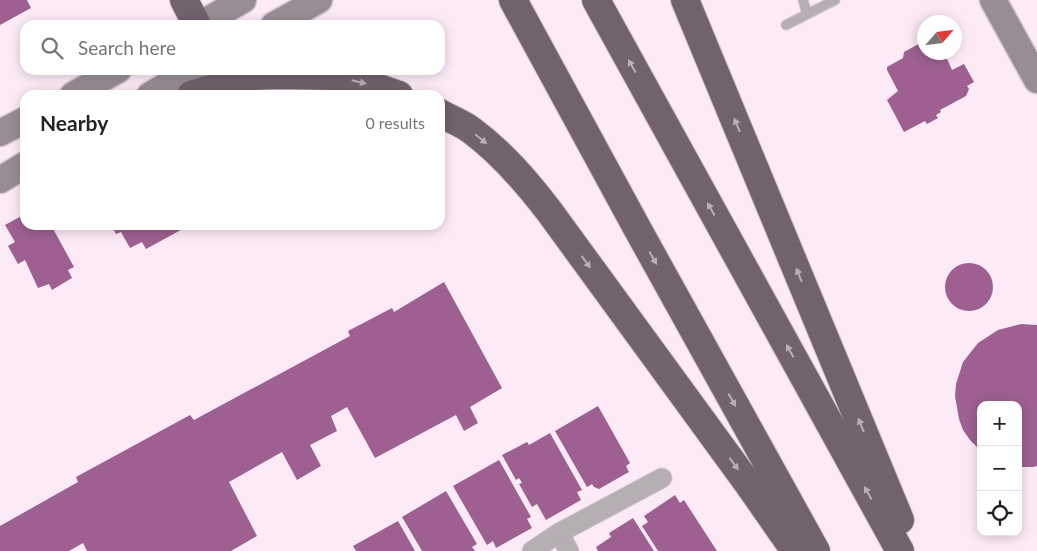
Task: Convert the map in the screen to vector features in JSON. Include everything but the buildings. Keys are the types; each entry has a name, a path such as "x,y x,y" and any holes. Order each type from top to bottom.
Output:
{"highway":[{"path":"184,0 195,20"},
{"path":"498,0 636,228"},
{"path":"513,0 636,228 816,551"},
{"path":"596,0 900,551"},
{"path":"685,0 913,551"},
{"path":"207,90 253,76 278,75 331,76 384,90"},
{"path":"445,116 470,129 498,152 522,176 550,211 750,485 795,551"}],"main road":[{"path":"207,20 243,0"},
{"path":"283,20 319,0"},
{"path":"993,0 1037,80"},
{"path":"82,90 109,75"},
{"path":"159,90 185,75"},
{"path":"0,134 20,123"},
{"path":"0,180 20,168"}],"street":[{"path":"532,551 559,533 662,478"},
{"path":"559,533 569,551"}],"lane":[{"path":"804,0 807,14"},
{"path":"786,25 835,0"}]}
